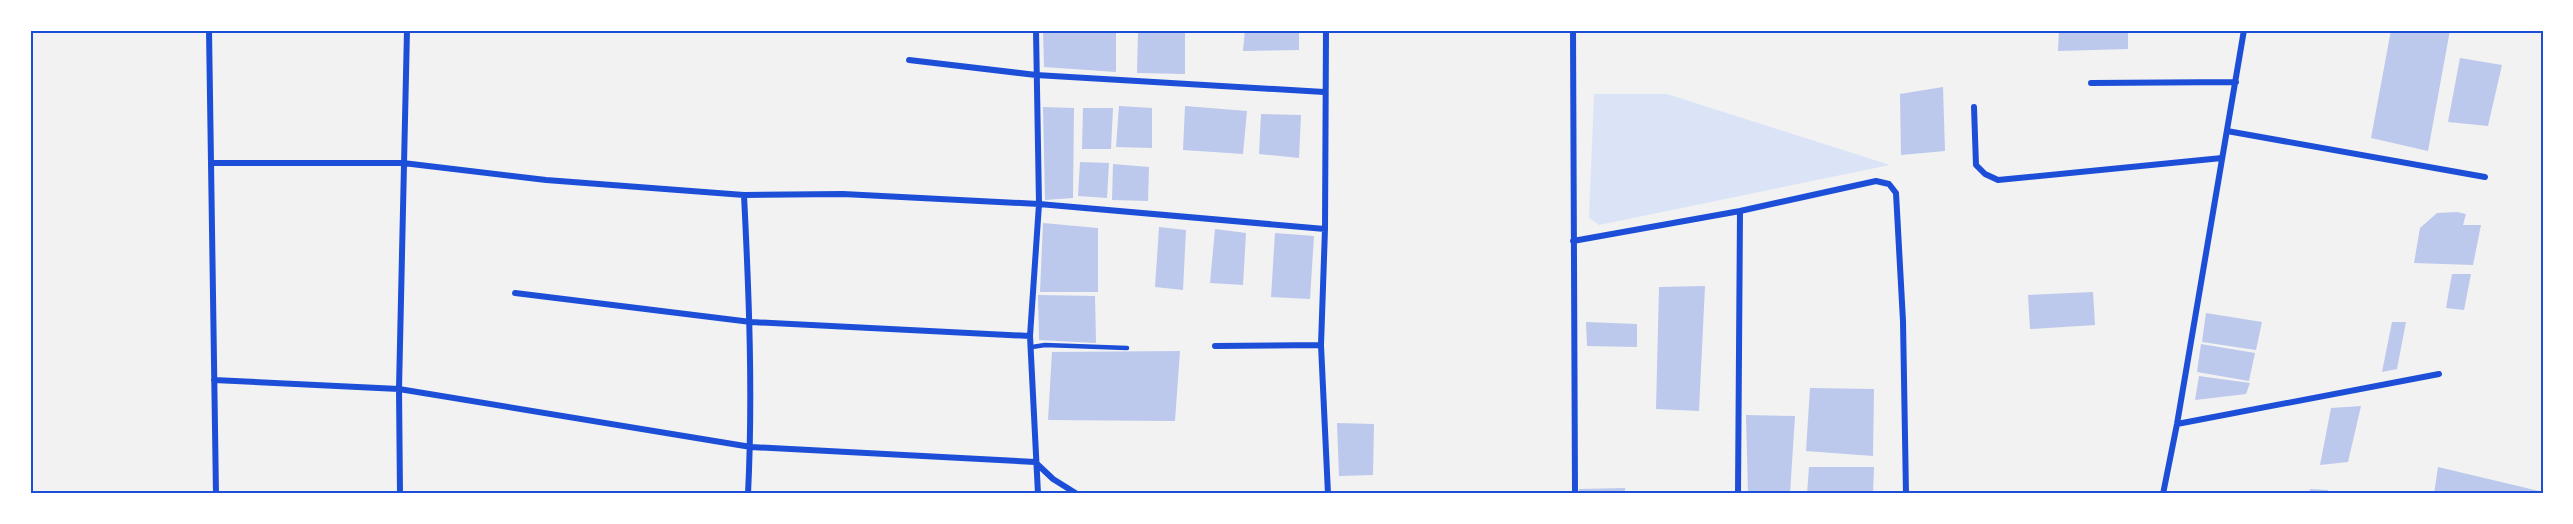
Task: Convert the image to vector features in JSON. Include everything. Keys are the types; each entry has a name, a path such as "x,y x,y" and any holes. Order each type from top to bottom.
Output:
{"street":[{"path":"209,30 216,494"},
{"path":"400,494 399,389 407,30"},
{"path":"1036,30 1040,204 1030,336 1038,494"},
{"path":"1326,30 1325,229 1320,345 1328,494"},
{"path":"1573,30 1575,494"},
{"path":"2163,494 2244,30"},
{"path":"909,60 1036,75 1324,92"},
{"path":"2091,83 2236,82"},
{"path":"1974,107 1976,165 1985,174 1998,180 2222,158"},
{"path":"2227,131 2485,177"},
{"path":"212,163 403,163 546,180 744,195 843,194 1040,204 1325,229"},
{"path":"1573,241 1740,211 1876,181 1888,184 1896,193 1903,321 1906,494"},
{"path":"744,195 751,322 751,447 748,494"},
{"path":"1738,494 1740,211"},
{"path":"515,293 751,322 1030,336"},
{"path":"1215,346 1320,345"},
{"path":"2177,424 2439,374"},
{"path":"214,380 399,389 751,447 1035,462 1053,479 1077,494"}],"lane":[{"path":"1032,347 1045,345 1127,348"}],"shaded area":[{"path":"1594,94 1667,94 1890,165 1599,225 1589,218"}],"building":[{"path":"1043,30 1116,30 1116,72 1044,67"},
{"path":"1138,30 1185,30 1185,74 1137,73"},
{"path":"1245,30 1299,30 1299,50 1243,51"},
{"path":"2059,30 2128,30 2128,49 2058,51"},
{"path":"2391,30 2450,30 2428,151 2371,138"},
{"path":"2460,58 2502,65 2488,126 2448,122"},
{"path":"1943,87 1945,151 1901,155 1900,94"},
{"path":"1119,106 1152,108 1152,148 1116,147"},
{"path":"1185,106 1247,111 1243,154 1183,150"},
{"path":"1043,107 1074,108 1073,198 1045,200"},
{"path":"1083,108 1113,108 1111,149 1082,149"},
{"path":"1261,114 1301,115 1299,158 1259,154"},
{"path":"1080,162 1109,163 1107,198 1078,196"},
{"path":"1113,164 1149,167 1148,201 1112,200"},
{"path":"2437,213 2466,214 2463,225 2481,225 2473,265 2414,263 2420,228"},
{"path":"1043,223 1098,228 1098,292 1040,292"},
{"path":"1159,227 1186,230 1183,290 1155,287"},
{"path":"1215,229 1246,233 1243,285 1210,283"},
{"path":"1275,233 1314,236 1310,299 1271,297"},
{"path":"2452,274 2471,274 2464,310 2446,308"},
{"path":"1705,286 1699,411 1656,409 1659,287"},
{"path":"2093,292 2095,325 2030,329 2028,295"},
{"path":"1038,295 1095,296 1096,343 1039,340"},
{"path":"2206,313 2262,322 2256,350 2202,342"},
{"path":"1586,322 1637,324 1637,347 1587,346"},
{"path":"2392,322 2406,322 2397,369 2382,372"},
{"path":"2201,344 2255,353 2249,381 2197,372"},
{"path":"1180,351 1175,421 1048,420 1052,352"},
{"path":"2199,376 2250,383 2246,394 2195,400"},
{"path":"1810,388 1874,389 1873,456 1806,451"},
{"path":"2361,406 2348,462 2320,465 2331,408"},
{"path":"1746,415 1795,416 1790,494 1748,494"},
{"path":"1337,423 1374,424 1373,475 1339,476"},
{"path":"1809,467 1874,467 1873,494 1807,494"},
{"path":"2438,467 2539,491 2539,494 2434,494"},
{"path":"1625,488 1625,494 1579,494 1579,489"},
{"path":"2310,489 2328,490 2327,494 2309,494"}]}
